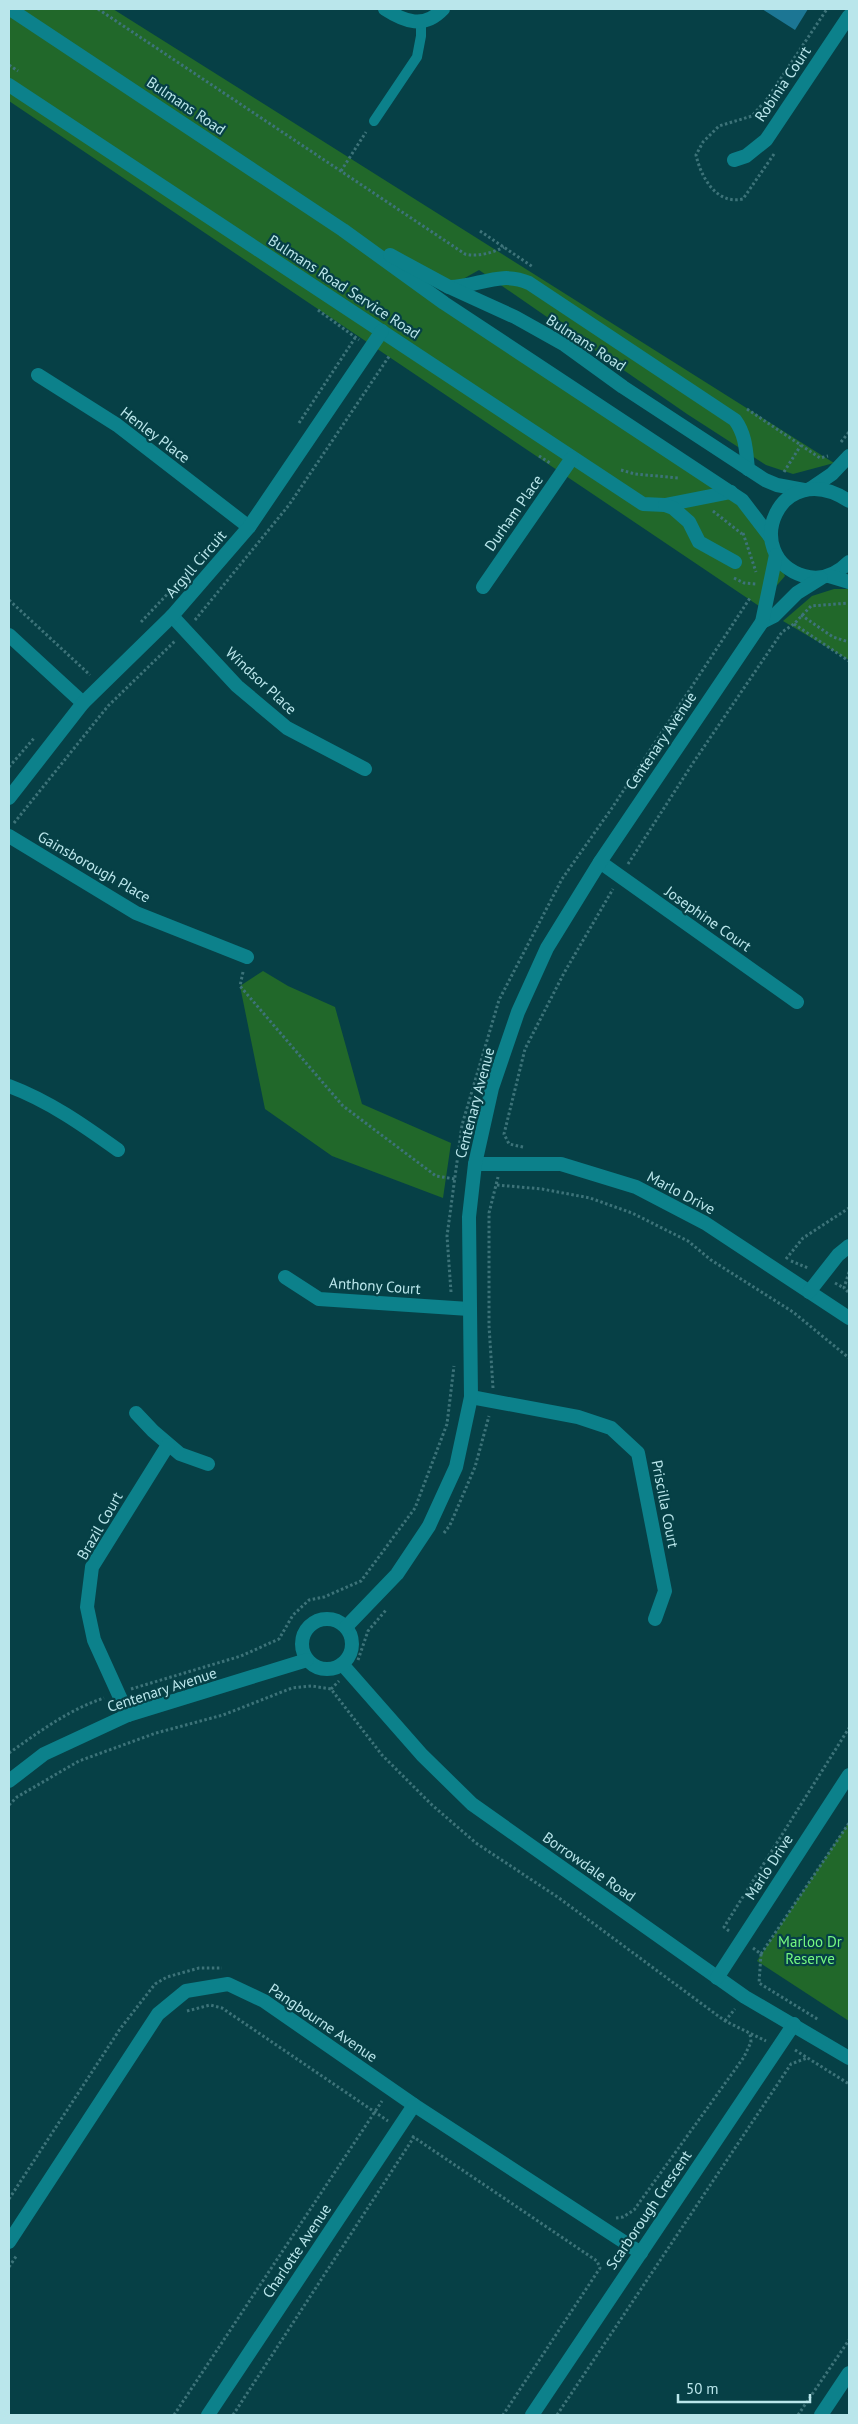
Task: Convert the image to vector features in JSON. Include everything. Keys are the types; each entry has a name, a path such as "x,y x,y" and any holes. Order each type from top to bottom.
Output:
{"street":[{"name":"Bulmans Road","path":"10,9 343,230 444,304 731,492 750,509 771,538"},
{"path":"384,9 410,22 421,22 431,19 443,9"},
{"name":"Robinia Court","path":"734,160 746,156 766,140 849,16"},
{"name":"Bulmans Road Service Road","path":"9,85 643,504 665,505 731,492"},
{"name":"Bulmans Road","path":"343,230 449,287 515,318 564,345 748,469 777,486 826,490 849,501"},
{"path":"449,287 461,287 509,276 529,283 735,420 744,437 748,469"},
{"name":"Argyll Circuit","path":"9,798 78,698 172,616 249,527 382,331"},
{"name":"Henley Place","path":"38,376 117,425 249,527"},
{"path":"849,456 832,474 807,489 790,496 779,508 772,522 771,538 776,555 785,566 796,574 810,578 826,577 849,582"},
{"name":"Durham Place","path":"483,587 572,458"},
{"path":"689,522 700,498"},
{"name":"Bulmans Road Service Road","path":"665,505 673,508 689,522 699,542 735,562"},
{"name":"Centenary Avenue","path":"346,1627 397,1574 429,1526 456,1467 471,1397 469,1217 475,1164 492,1088 518,1012 547,948 600,862 762,622 776,555"},
{"name":"Centenary Avenue","path":"762,622 774,616 798,593 842,570 849,562"},
{"name":"Windsor Place","path":"172,616 237,686 287,728 365,769"},
{"path":"9,635 78,698"},
{"name":"Gainsborough Place","path":"9,836 136,913 247,957"},
{"name":"Josephine Court","path":"600,862 798,1002"},
{"path":"9,1086 27,1092 74,1118 118,1150"},
{"name":"Marlo Drive","path":"475,1164 561,1164 636,1187 705,1223 849,1318"},
{"path":"809,1292 838,1255 849,1246"},
{"name":"Anthony Court","path":"285,1278 319,1299 469,1309"},
{"name":"Priscilla Court","path":"471,1397 578,1417 611,1428 638,1453 665,1591 655,1619"},
{"path":"136,1413 168,1445 180,1454 208,1464"},
{"name":"Brazil Court","path":"128,1715 94,1640 87,1607 92,1568 168,1445"},
{"path":"330,1618 346,1627 352,1643 348,1657 342,1664 326,1669 317,1668 307,1660 301,1644 303,1635 313,1622 330,1618"},
{"name":"Centenary Avenue","path":"9,1782 44,1754 128,1715 307,1660"},
{"name":"Borrowdale Road","path":"342,1664 422,1755 472,1804 745,1997 794,2024 849,2058"},
{"name":"Marlo Drive","path":"717,1978 849,1775"},
{"name":"Pangbourne Avenue","path":"9,2242 158,2014 186,1990 228,1984 264,2001 414,2105 641,2253"},
{"name":"Scarborough Crescent","path":"532,2415 794,2024"},
{"name":"Charlotte Avenue","path":"208,2415 414,2105"},
{"path":"821,2415 849,2373"}],"lane":[{"path":"371,125 417,57 421,36 421,22"}],"path":[{"path":"98,9 465,254 472,256 504,247 480,231"},
{"path":"9,64 23,74"},
{"path":"340,171 371,125"},
{"path":"296,428 354,338"},
{"path":"616,468 635,474 680,479"},
{"path":"700,498 707,507 742,534"},
{"path":"137,626 177,584"},
{"path":"452,1308 448,1236 462,1125 504,991 562,879 612,808 759,584"},
{"path":"9,600 91,675"},
{"path":"526,1148 509,1144 504,1134 525,1049 564,974 620,876 782,632 794,624 800,614 811,606 849,602"},
{"path":"800,614 833,637 849,642"},
{"path":"794,624 849,660"},
{"path":"78,698 97,668"},
{"path":"9,767 38,732"},
{"path":"247,957 240,986 343,1106 436,1176 473,1183"},
{"path":"497,1185 590,1198 632,1213 688,1241 711,1260 792,1312 849,1358"},
{"path":"785,1260 803,1238 849,1208"},
{"path":"779,1256 822,1275 849,1293"},
{"path":"844,1288 849,1272"},
{"path":"9,1753 55,1721 86,1704 166,1677 241,1656 279,1639 293,1615 309,1600 330,1594 361,1581 415,1508 447,1424 454,1361"},
{"path":"9,1805 17,1797 79,1761 156,1733 223,1715 292,1688 324,1687 331,1689 382,1755 432,1806 476,1843 559,1898 725,2021 769,2043 782,2043 849,2084"},
{"path":"761,1954 724,1927 849,1728"},
{"path":"825,2024 759,1983 761,1954 849,1823"},
{"path":"174,2415 375,2112 222,2008 210,2005 183,2014"},
{"path":"557,2415 791,2064 808,2058"},
{"path":"233,2415 414,2137 597,2261 600,2268 503,2415"},
{"path":"9,2267 20,2251"},
{"path":"798,2415 849,2342"}],"green space":[{"path":"9,9 113,9 834,463 793,474 766,465 687,414 479,270 449,287 343,230 730,497 764,534 785,576 759,606 9,101"},
{"path":"834,589 849,589 849,660 783,621 812,596"},
{"path":"263,971 288,986 335,1007 362,1104 451,1143 443,1198 332,1156 265,1109 240,986"},
{"name":"Marloo Dr Reserve","path":"849,1822 849,2021 757,1961"}],"building":[{"path":"762,9 808,9 795,30"}]}
